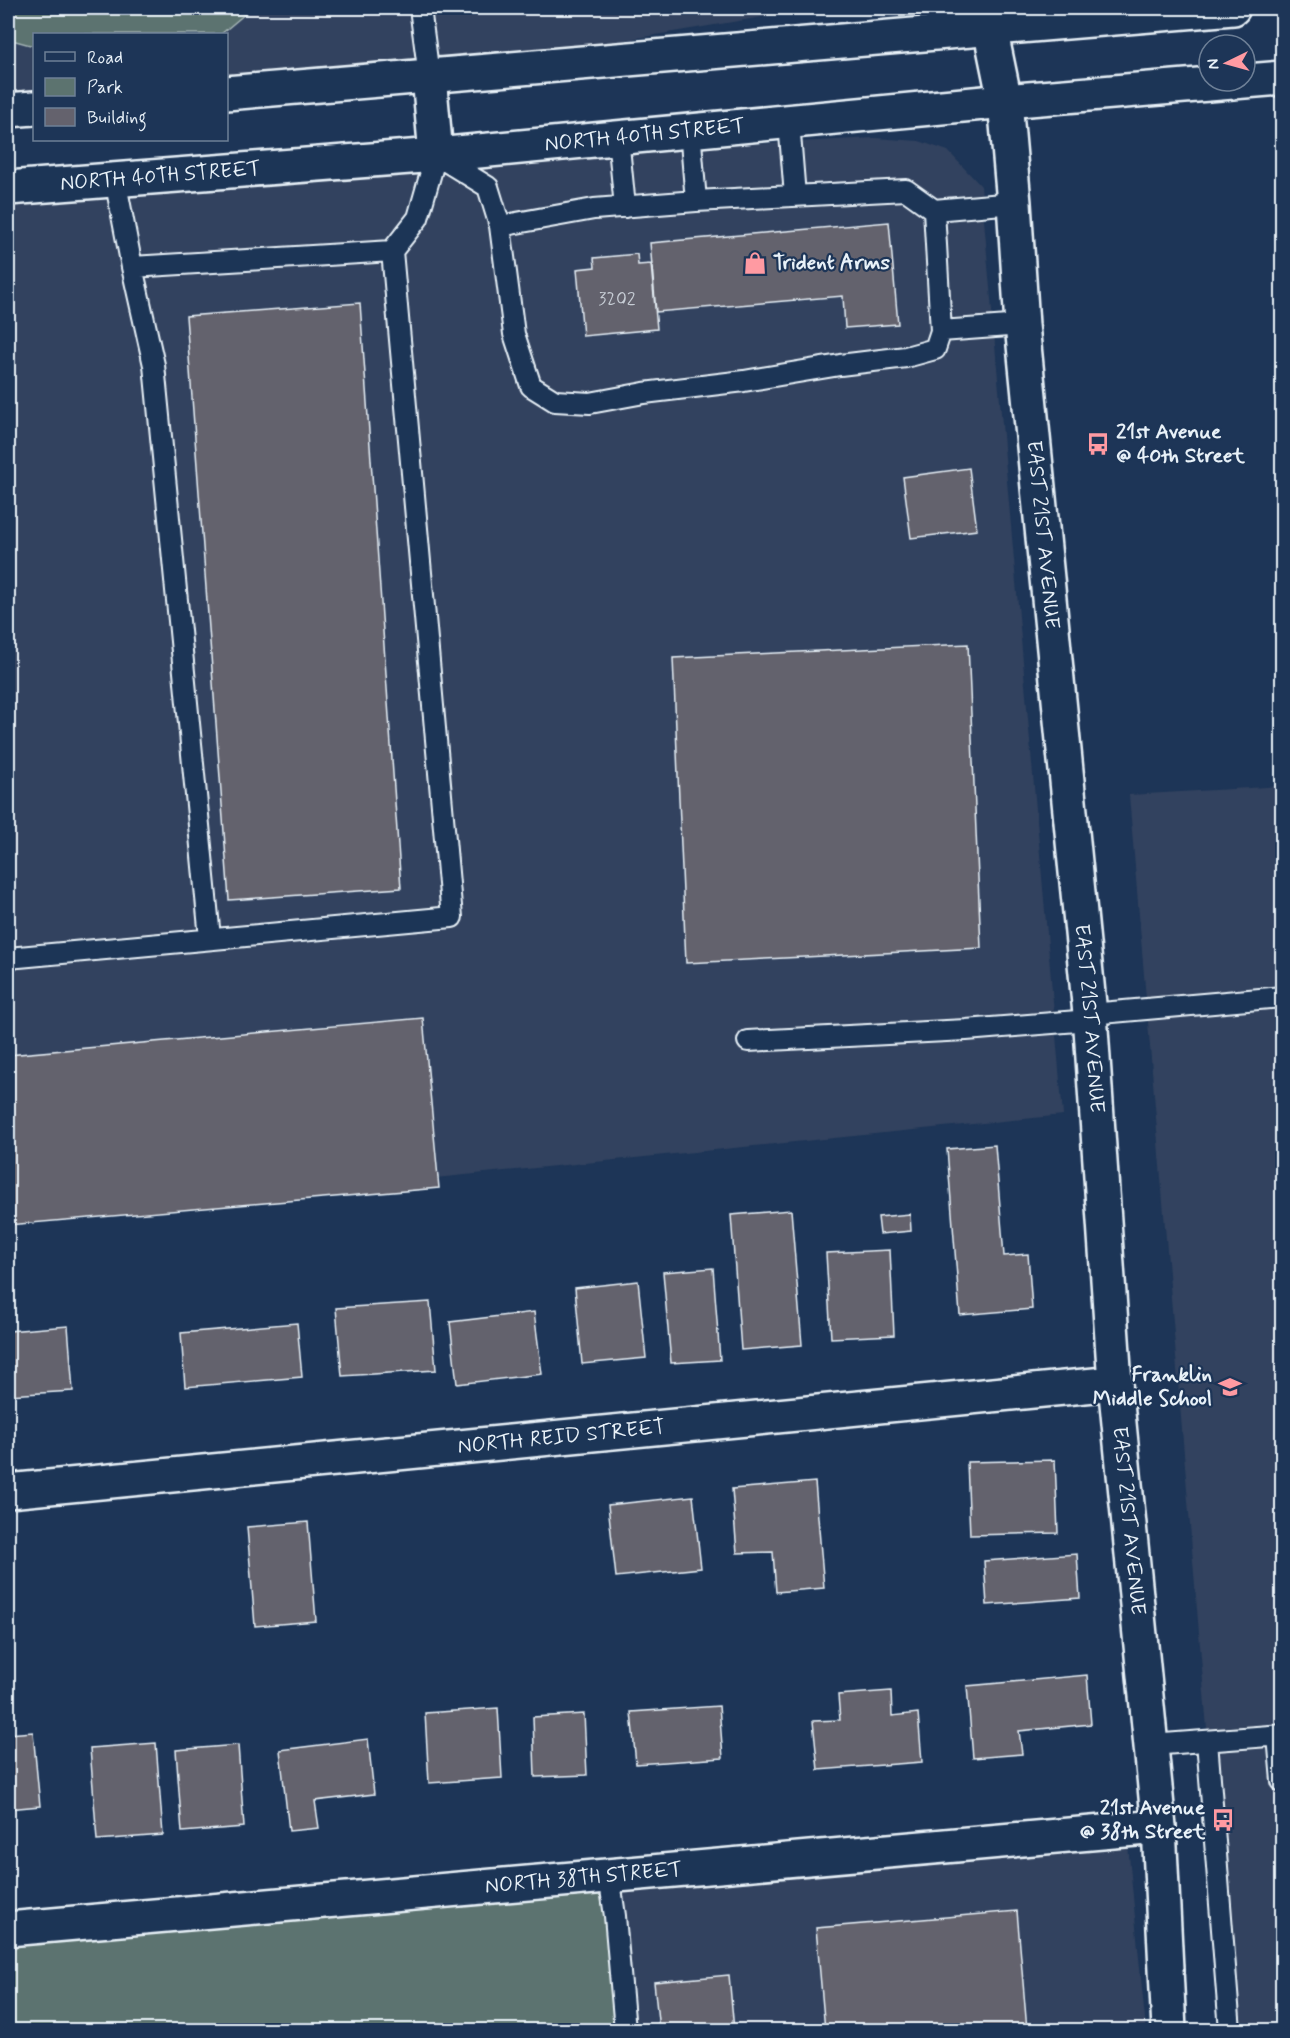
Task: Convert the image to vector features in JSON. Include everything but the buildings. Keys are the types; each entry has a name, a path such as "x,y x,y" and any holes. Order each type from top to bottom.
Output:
{"street":[{"path":"228,93 429,76 989,18 1216,8"},
{"name":"EAST 21ST AVENUE","path":"989,18 1005,101 1022,325 1090,1017 1115,1383 1158,1827 1169,2031"},
{"path":"429,76 436,155"},
{"name":"NORTH 40TH STREET","path":"8,188 436,155 1005,101 1282,78"},
{"path":"8,110 33,108"},
{"name":"NORTH REID STREET","path":"8,1491 1115,1383"},
{"name":"NORTH 38TH STREET","path":"8,1929 1158,1827"}],"lane":[{"path":"420,8 429,76"},
{"path":"789,122 795,196"},
{"path":"690,130 696,201"},
{"path":"618,137 625,207"},
{"path":"8,958 452,917 392,251 418,218 436,155 488,187 500,226 514,334 531,386 555,401 590,403 644,393 744,381 840,364 906,357 935,349 941,331 934,210"},
{"path":"115,178 154,365 210,938"},
{"path":"500,226 594,209 906,190 934,210 1014,203"},
{"path":"132,267 392,251"},
{"path":"941,331 1022,325"},
{"path":"748,1041 966,1030 1282,997"},
{"path":"1151,1745 1280,1736 1282,1781"},
{"path":"1207,1741 1230,2031"},
{"path":"609,1875 625,2031"}],"shaded area":[{"path":"8,8 816,8 447,70 228,87 228,33 33,33 33,103 8,105"},
{"path":"874,138 919,141 948,151 981,186 1063,1115 8,1221 8,197 409,162"},
{"name":"Franklin Middle School","path":"1282,786 1282,2030 1229,2030 1228,1980 1129,795"},
{"path":"1127,1835 1146,2030 615,2030 602,1886"}],"green space":[{"path":"8,8 252,8 222,33 33,33 33,46 8,39"},
{"path":"602,1886 615,2030 8,2030 8,1938"}],"place":[{"name":"Trident Arms","path":"755,263"},
{"name":"21st Avenue @ 40th Street","path":"1098,444"},
{"name":"Franklin Middle School","path":"1230,1387"},
{"name":"21st Avenue @ 38th Street","path":"1223,1820"}]}
